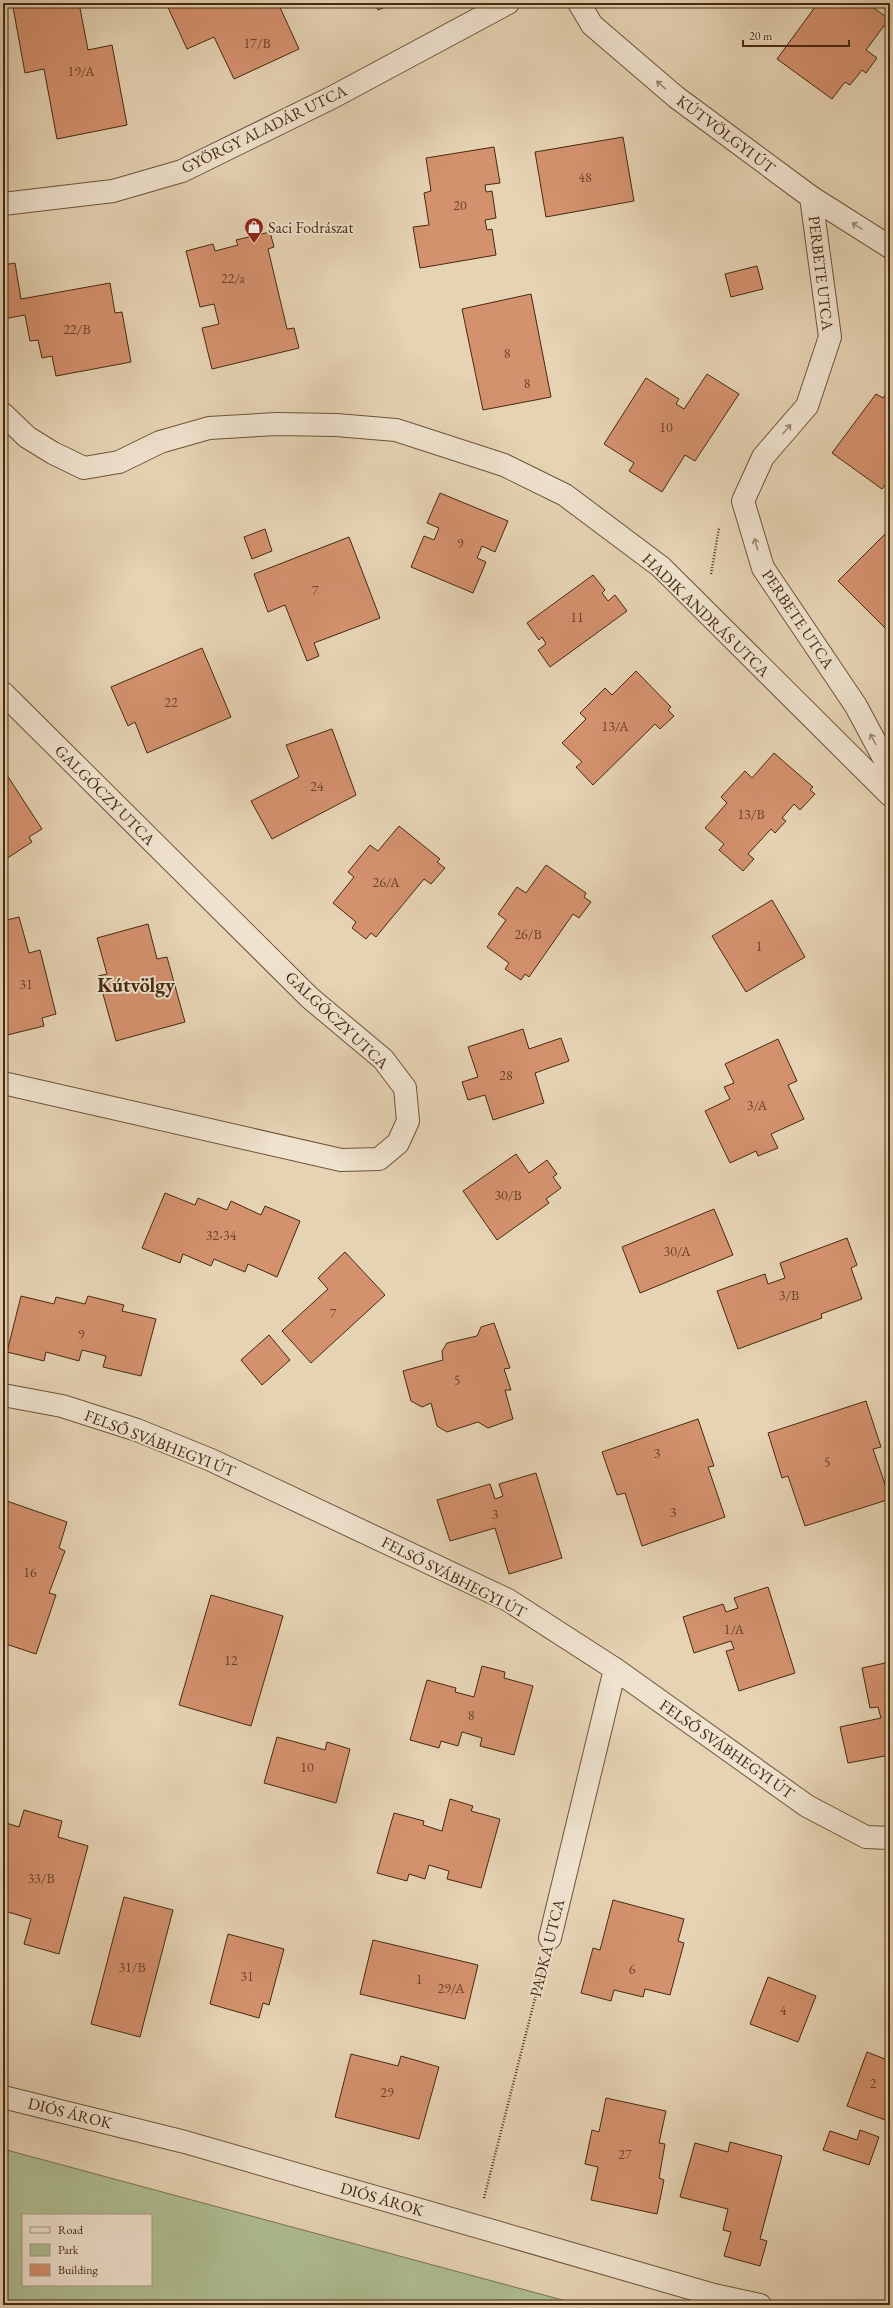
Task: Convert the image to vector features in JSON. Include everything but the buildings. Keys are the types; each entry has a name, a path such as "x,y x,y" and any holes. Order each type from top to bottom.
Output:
{"street":[{"name":"GYÖRGY ALADÁR UTCA","path":"3,204 113,191 182,170 333,97 508,3"},
{"name":"KÚTVÖLGYI ÚT","path":"579,3 592,25 676,97 811,197 890,247"},
{"name":"PERBETE UTCA","path":"811,197 830,337 807,406 763,457 743,501 763,568 856,706 888,766 890,774"},
{"name":"HADIK ANDRÁS UTCA","path":"3,414 27,437 53,453 84,468 119,462 160,442 209,428 277,424 321,425 396,430 504,465 565,495 661,567 890,795"},
{"name":"GALGÓCZY UTCA","path":"3,694 310,998 383,1059 405,1088 408,1120 398,1143 379,1159 341,1160 3,1083"},
{"name":"FELSŐ SVÁBHEGYI ÚT","path":"3,1395 62,1406 137,1430 211,1460 508,1600 615,1669 807,1806 866,1837 890,1838"},
{"name":"PADKA UTCA","path":"550,1938 615,1669"},
{"name":"DIÓS ÁROK","path":"3,2097 185,2142 714,2295 760,2305"}],"path":[{"path":"704,611 719,527"},
{"name":"PADKA UTCA","path":"477,2226 550,1938"}],"green space":[{"path":"3,2149 581,2305 3,2305"}],"place":[{"name":"Saci Fodrászat","path":"254,244"}],"district":[{"name":"Kútvölgy","path":"136,985"}]}
